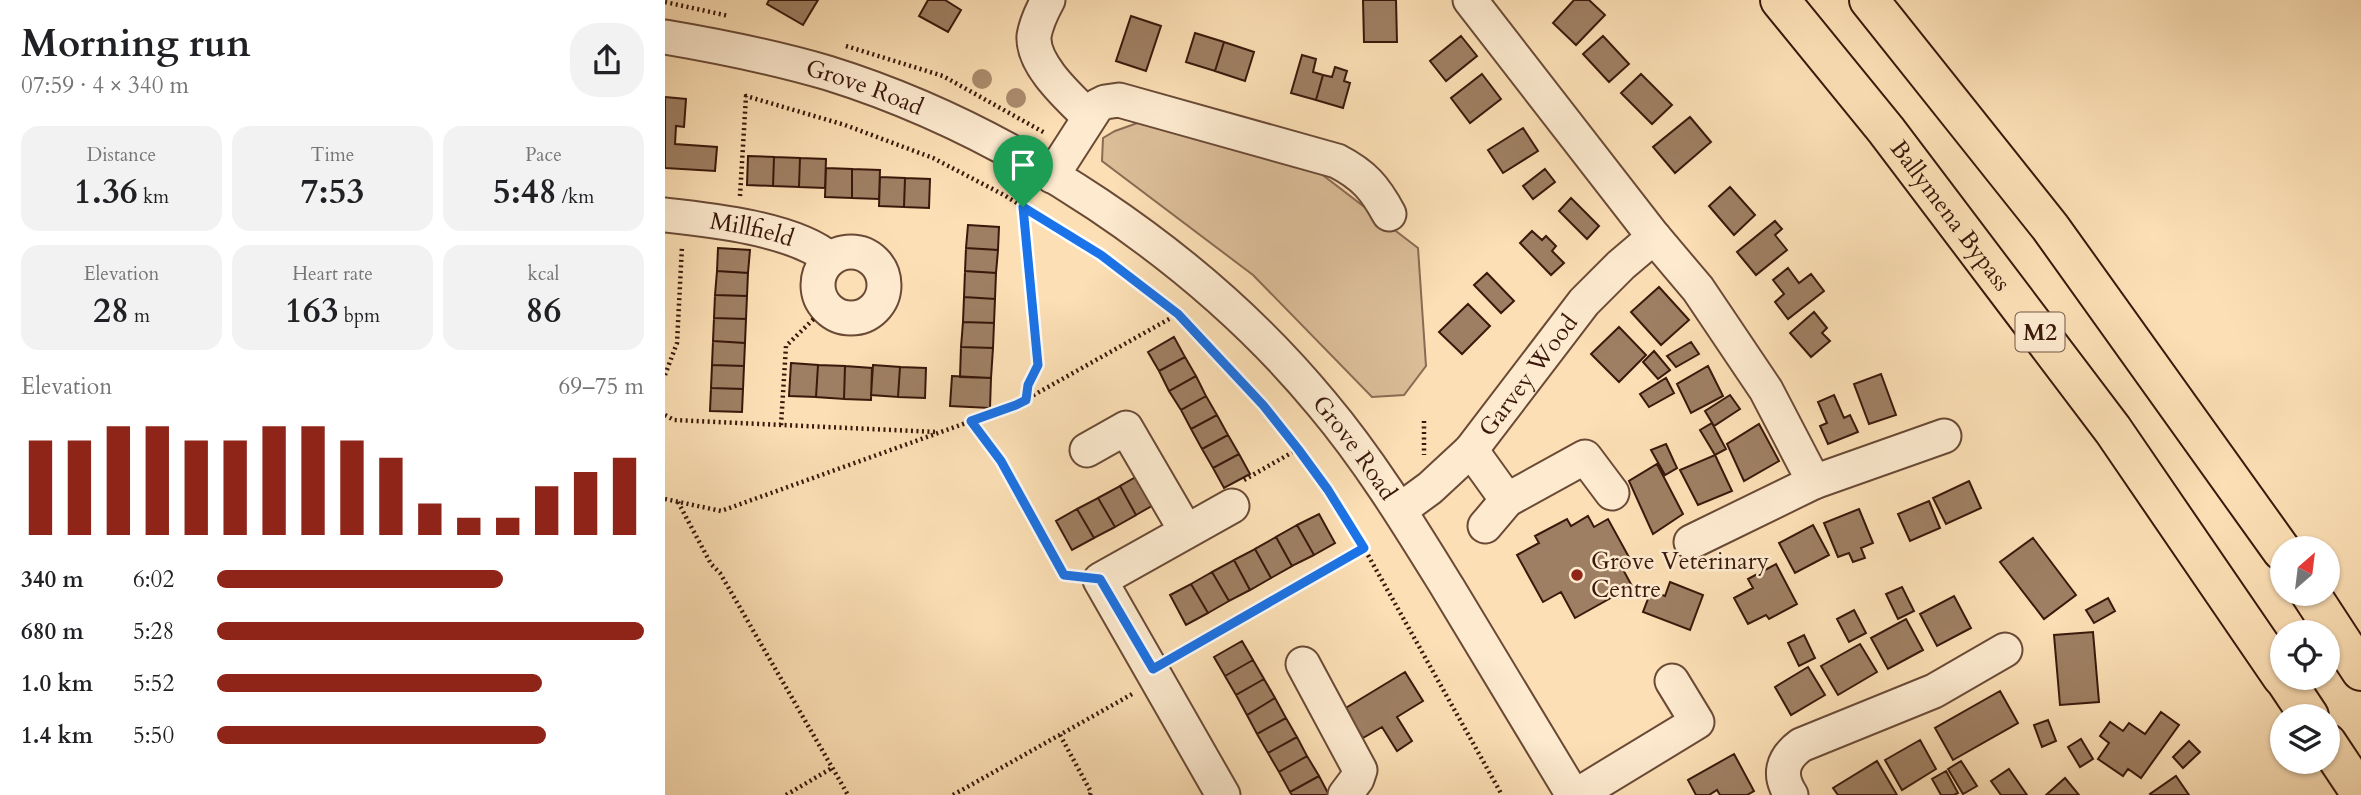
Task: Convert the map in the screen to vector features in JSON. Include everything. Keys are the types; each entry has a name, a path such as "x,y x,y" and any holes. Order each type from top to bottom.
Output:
{"highway":[{"name":"Ballymena Bypass","path":"1780,0 1886,130 2105,419 2270,660"},
{"path":"1869,0 2050,227 2271,536"},
{"path":"2318,606 2361,671"},
{"path":"2340,762 2361,794"}],"street":[{"path":"1048,0 1035,32 1037,54 1052,77 1089,117"},
{"path":"1470,0 1654,237 1698,289 1733,338 1766,390 1814,482"},
{"name":"Grove Road","path":"665,37 828,73 934,113 988,139 1052,176 1126,224 1184,268 1265,341 1322,404 1401,510 1575,795"},
{"path":"1052,176 1100,104 1114,100 1125,101 1338,161 1359,172 1379,195 1389,214"},
{"name":"Millfield","path":"674,216 790,236 830,259"},
{"name":"Garvey Wood","path":"1401,510 1430,488 1471,450 1584,302 1654,237"},
{"path":"850,252 862,254 879,267 884,289 881,300 874,309 865,315 844,318 826,307 817,287 818,276 830,259 850,252"},
{"path":"1087,450 1126,428 1187,531"},
{"path":"1691,542 1814,482 1944,436"},
{"path":"1471,450 1507,500"},
{"path":"1485,526 1507,500 1585,457 1612,492"},
{"path":"1223,795 1100,579 1232,506"},
{"path":"1791,795 1783,776 1783,768 1790,753 1801,745 1934,691 2005,650"},
{"path":"1303,664 1360,770 1345,795"},
{"path":"1575,795 1697,722 1672,681"}],"path":[{"path":"738,226 746,96 845,125 933,158 1023,207 1101,255 1178,314 1263,405 1298,449 1328,490 1364,548 1502,795"},
{"path":"1023,207 1038,365 1028,385 1026,400"},
{"path":"665,375 677,343 674,216"},
{"path":"781,425 786,346 826,307"},
{"path":"665,499 721,511 1016,405 1178,314"},
{"path":"665,415 674,420 940,432"},
{"path":"971,421 1001,461 1064,575 1100,579"},
{"path":"1232,506 1243,481 1298,449"},
{"path":"677,502 848,795"},
{"path":"953,795 1060,735 1364,548"},
{"path":"1060,735 1091,792 1090,795"},
{"path":"786,795 832,768"}],"shaded area":[{"path":"1143,121 1320,173 1418,248 1426,366 1404,395 1372,397 1253,275 1102,161 1103,138"}],"building":[{"path":"769,0 818,0 803,25 767,4"},
{"path":"928,0 945,0 961,10 948,32 919,16"},
{"path":"1363,0 1396,0 1397,42 1364,42"},
{"path":"1574,0 1589,0 1605,15 1576,45 1553,23"},
{"path":"1131,16 1161,26 1146,71 1116,61"},
{"path":"1195,33 1224,42 1215,71 1186,62"},
{"path":"1461,36 1477,56 1446,81 1430,61"},
{"path":"1603,36 1629,64 1609,82 1583,54"},
{"path":"1224,42 1254,52 1245,81 1215,71"},
{"path":"1302,55 1316,59 1313,72 1323,75 1316,100 1291,93"},
{"path":"1335,67 1347,71 1344,81 1350,83 1343,108 1316,100 1323,75 1332,77"},
{"path":"1482,74 1501,99 1470,123 1451,98"},
{"path":"1641,74 1672,105 1652,124 1621,93"},
{"path":"665,97 686,99 684,127 676,126 675,144 717,147 715,171 665,168"},
{"path":"1690,117 1711,142 1675,173 1653,147"},
{"path":"1523,128 1538,151 1503,173 1488,150"},
{"path":"748,156 774,157 773,186 747,185"},
{"path":"774,157 800,158 799,187 773,186"},
{"path":"800,158 826,159 825,188 799,187"},
{"path":"826,168 852,169 852,198 825,197"},
{"path":"852,169 880,170 879,199 852,198"},
{"path":"1545,169 1555,182 1533,199 1523,186"},
{"path":"880,177 905,178 904,207 879,206"},
{"path":"905,178 930,179 929,208 904,207"},
{"path":"1730,187 1755,215 1734,235 1709,206"},
{"path":"1571,198 1599,226 1587,239 1559,211"},
{"path":"1775,221 1782,229 1775,235 1787,250 1756,275 1737,252"},
{"path":"968,225 999,227 998,250 966,248"},
{"path":"1532,231 1542,240 1546,236 1556,246 1552,251 1564,263 1551,275 1520,243"},
{"path":"718,248 750,250 748,273 717,271"},
{"path":"966,248 998,250 996,273 965,271"},
{"path":"1788,268 1799,283 1811,274 1824,291 1788,319 1775,302 1784,294 1773,280"},
{"path":"717,271 748,273 747,296 715,295"},
{"path":"965,271 996,273 995,299 964,297"},
{"path":"1487,273 1514,301 1501,313 1474,285"},
{"path":"1659,287 1689,320 1661,345 1631,312"},
{"path":"715,295 747,296 746,319 714,318"},
{"path":"964,297 995,299 994,323 963,322"},
{"path":"1468,304 1490,326 1462,354 1439,332"},
{"path":"1814,312 1827,328 1822,333 1830,341 1811,357 1790,333"},
{"path":"714,318 746,319 745,343 713,341"},
{"path":"963,322 994,323 993,348 961,347"},
{"path":"1619,327 1646,355 1619,382 1591,354"},
{"path":"1174,337 1185,357 1159,371 1148,352"},
{"path":"713,341 745,343 744,366 712,365"},
{"path":"1691,342 1699,354 1676,367 1667,356"},
{"path":"961,347 993,348 991,378 960,377"},
{"path":"1654,351 1670,370 1658,379 1643,362"},
{"path":"1185,357 1196,376 1169,391 1159,371"},
{"path":"791,363 818,365 816,397 789,396"},
{"path":"712,365 744,366 743,389 711,388"},
{"path":"818,365 845,366 844,399 816,397"},
{"path":"873,365 900,367 898,397 871,395"},
{"path":"845,366 872,368 871,400 844,399"},
{"path":"1708,366 1723,396 1691,413 1677,384"},
{"path":"900,367 926,368 925,398 898,397"},
{"path":"1881,374 1896,415 1869,424 1854,384"},
{"path":"952,376 991,378 990,408 950,406"},
{"path":"1196,376 1206,396 1181,410 1169,391"},
{"path":"1666,378 1674,393 1649,407 1640,394"},
{"path":"711,388 743,389 742,412 710,411"},
{"path":"1730,395 1740,409 1714,426 1705,411"},
{"path":"1834,395 1844,418 1850,415 1858,432 1828,444 1820,426 1827,423 1818,402"},
{"path":"1206,396 1217,415 1191,429 1181,410"},
{"path":"1217,415 1228,435 1202,449 1191,429"},
{"path":"1712,423 1726,449 1715,455 1700,430"},
{"path":"1759,424 1779,461 1744,481 1727,444"},
{"path":"1228,435 1239,454 1213,468 1202,449"},
{"path":"1666,444 1677,468 1665,475 1651,450"},
{"path":"1239,454 1250,474 1224,488 1213,468"},
{"path":"1715,455 1732,491 1698,505 1680,470"},
{"path":"1657,464 1683,514 1653,534 1629,481"},
{"path":"1141,474 1157,503 1136,515 1120,486"},
{"path":"1969,481 1981,508 1946,524 1933,498"},
{"path":"1120,486 1136,515 1115,527 1098,498"},
{"path":"1098,498 1115,527 1094,538 1077,509"},
{"path":"1929,501 1940,528 1910,541 1898,514"},
{"path":"1077,509 1094,538 1072,550 1056,521"},
{"path":"1859,509 1873,543 1861,548 1865,558 1853,562 1849,553 1838,557 1824,523"},
{"path":"1319,514 1335,543 1314,555 1297,525"},
{"name":"Grove Veterinary Centre","path":"1588,516 1594,527 1608,519 1630,559 1620,564 1632,586 1575,618 1561,592 1543,602 1517,555 1539,543 1535,536 1567,519 1571,526"},
{"path":"1297,525 1314,555 1292,566 1276,537"},
{"path":"1813,525 1829,555 1795,573 1779,543"},
{"path":"1276,537 1292,566 1271,578 1255,549"},
{"path":"2033,538 2076,595 2044,619 2000,562"},
{"path":"1255,549 1271,578 1250,590 1234,560"},
{"path":"1234,560 1250,590 1229,601 1212,572"},
{"path":"1776,564 1797,604 1769,619 1766,615 1748,624 1734,598 1753,588 1748,579"},
{"path":"1212,572 1229,601 1208,613 1191,584"},
{"path":"1670,582 1703,595 1690,630 1643,612 1651,591 1665,596"},
{"path":"1191,584 1208,613 1186,625 1170,595"},
{"path":"1902,587 1914,611 1898,619 1886,594"},
{"path":"1954,596 1971,628 1937,646 1920,614"},
{"path":"2108,598 2115,611 2094,623 2086,610"},
{"path":"1854,610 1866,633 1849,642 1837,619"},
{"path":"1906,619 1923,650 1888,669 1871,638"},
{"path":"2093,632 2099,702 2060,705 2054,635"},
{"path":"1804,635 1815,658 1799,666 1788,643"},
{"path":"1242,641 1253,660 1225,676 1214,657"},
{"path":"1860,644 1877,672 1838,695 1821,666"},
{"path":"1253,660 1264,679 1236,695 1225,676"},
{"path":"1808,667 1825,695 1791,715 1775,687"},
{"path":"1405,672 1423,701 1397,717 1412,741 1397,751 1382,727 1363,738 1344,709"},
{"path":"1264,679 1275,698 1247,715 1236,695"},
{"path":"2000,691 2018,723 1953,760 1935,728"},
{"path":"1275,698 1286,718 1257,734 1247,715"},
{"path":"2161,712 2179,725 2141,778 2128,769 2123,776 2098,759 2109,743 2100,736 2110,722 2123,731 2129,723 2145,734"},
{"path":"1286,718 1297,737 1268,753 1257,734"},
{"path":"2048,720 2056,741 2042,747 2034,725"},
{"path":"1297,737 1307,756 1279,772 1268,753"},
{"path":"2081,739 2093,759 2080,767 2068,747"},
{"path":"1920,740 1936,769 1902,790 1885,760"},
{"path":"2189,741 2200,752 2183,768 2173,757"},
{"path":"1734,754 1754,791 1747,795 1720,795 1717,790 1709,795 1696,795 1688,780"},
{"path":"1307,756 1319,776 1290,792 1279,772"},
{"path":"1877,761 1897,795 1838,795 1833,788"},
{"path":"1961,761 1977,786 1963,794 1948,769"},
{"path":"2009,769 2027,795 2001,795 1991,781"},
{"path":"1946,771 1958,793 1954,795 1941,795 1932,779"},
{"path":"1319,776 1329,795 1292,795 1290,792"},
{"path":"2176,776 2189,795 2150,794"},
{"path":"2065,778 2079,795 2046,795"}],"place":[{"name":"Grove Veterinary Centre","path":"1577,575"}],"route":[{"path":"1023,207 1101,255 1178,314 1263,405 1298,449 1328,490 1364,548 1153,669 1100,579 1064,575 1001,461 971,421 1026,400 1028,385 1038,365 1023,207"}]}
